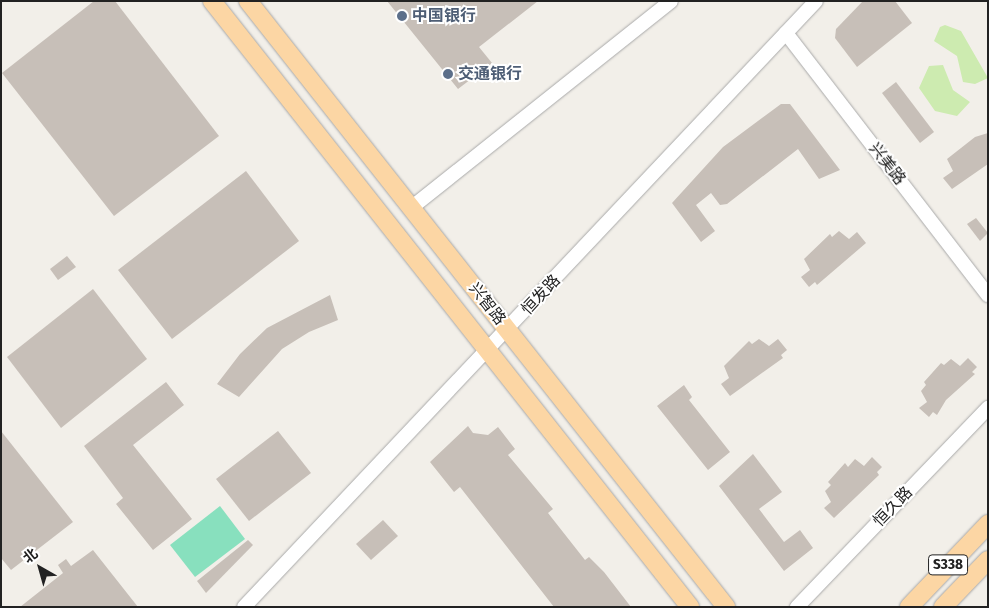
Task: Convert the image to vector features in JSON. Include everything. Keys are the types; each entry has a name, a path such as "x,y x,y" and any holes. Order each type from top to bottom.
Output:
{"main road":[{"name":"兴智路","path":"212,1 690,607"},
{"name":"兴智路","path":"248,1 726,607"},
{"name":"S338","path":"908,607 988,524"},
{"name":"S338","path":"943,607 988,560"}],"street":[{"path":"411,208 671,1"},
{"name":"恒发路","path":"244,607 486,348 508,331 816,1"},
{"name":"兴美路","path":"786,33 988,295"},
{"name":"恒久路","path":"797,607 988,408"}],"green space":[{"path":"945,25 961,31 988,78 975,84 963,82 957,56 934,41 940,27"},
{"path":"943,65 953,90 970,102 957,116 935,111 919,88 929,66"},
{"path":"220,506 245,539 195,577 170,545"}],"building":[{"path":"94,1 115,1 219,136 114,216 2,73"},
{"path":"387,1 538,1 479,47 492,63 458,89"},
{"path":"863,1 895,1 912,23 857,67 835,38 836,29"},
{"path":"896,82 934,132 920,143 882,93"},
{"path":"781,104 790,104 840,170 819,179 798,149 727,204 720,205 711,193 696,205 715,231 701,242 672,203 723,147"},
{"path":"988,133 988,164 952,189 943,178 953,171 947,159 975,137"},
{"path":"246,171 299,241 172,339 118,270"},
{"path":"976,218 988,233 980,241 967,224"},
{"path":"839,231 849,239 857,232 866,243 817,285 815,282 809,287 801,277 810,270 804,259 830,234 832,237"},
{"path":"67,256 76,267 58,280 50,269"},
{"path":"93,289 147,359 61,428 7,357"},
{"path":"330,295 338,320 309,332 282,349 239,397 217,384 240,354 267,328"},
{"path":"759,339 769,346 778,339 787,350 781,355 783,358 730,396 721,384 729,378 724,366 749,341 752,344"},
{"path":"968,358 977,367 972,372 975,374 946,400 937,415 933,412 929,417 919,408 927,402 921,391 926,385 924,382 941,363 944,365 951,359 960,366"},
{"path":"166,382 184,405 133,445 192,519 153,550 116,504 123,498 84,446"},
{"path":"684,385 692,397 689,400 730,452 708,470 657,406"},
{"path":"468,426 473,433 488,435 498,427 515,449 508,455 553,509 548,513 585,560 589,557 604,572 631,607 554,607 460,487 454,492 430,462"},
{"path":"1,431 73,522 11,570 1,558"},
{"path":"278,431 311,473 249,521 216,479"},
{"path":"753,454 782,492 759,509 784,542 800,530 813,548 784,571 719,486"},
{"path":"872,457 882,467 877,472 879,475 834,518 824,508 831,502 825,491 831,485 828,482 845,463 848,467 855,459 864,466"},
{"path":"383,520 398,536 371,560 356,544"},
{"path":"248,540 253,545 206,593 197,581"},
{"path":"93,550 138,607 20,607 63,573 58,565 66,559 71,566"}],"place":[{"name":"中国银行","path":"402,16"},
{"name":"交通银行","path":"448,74"}]}
